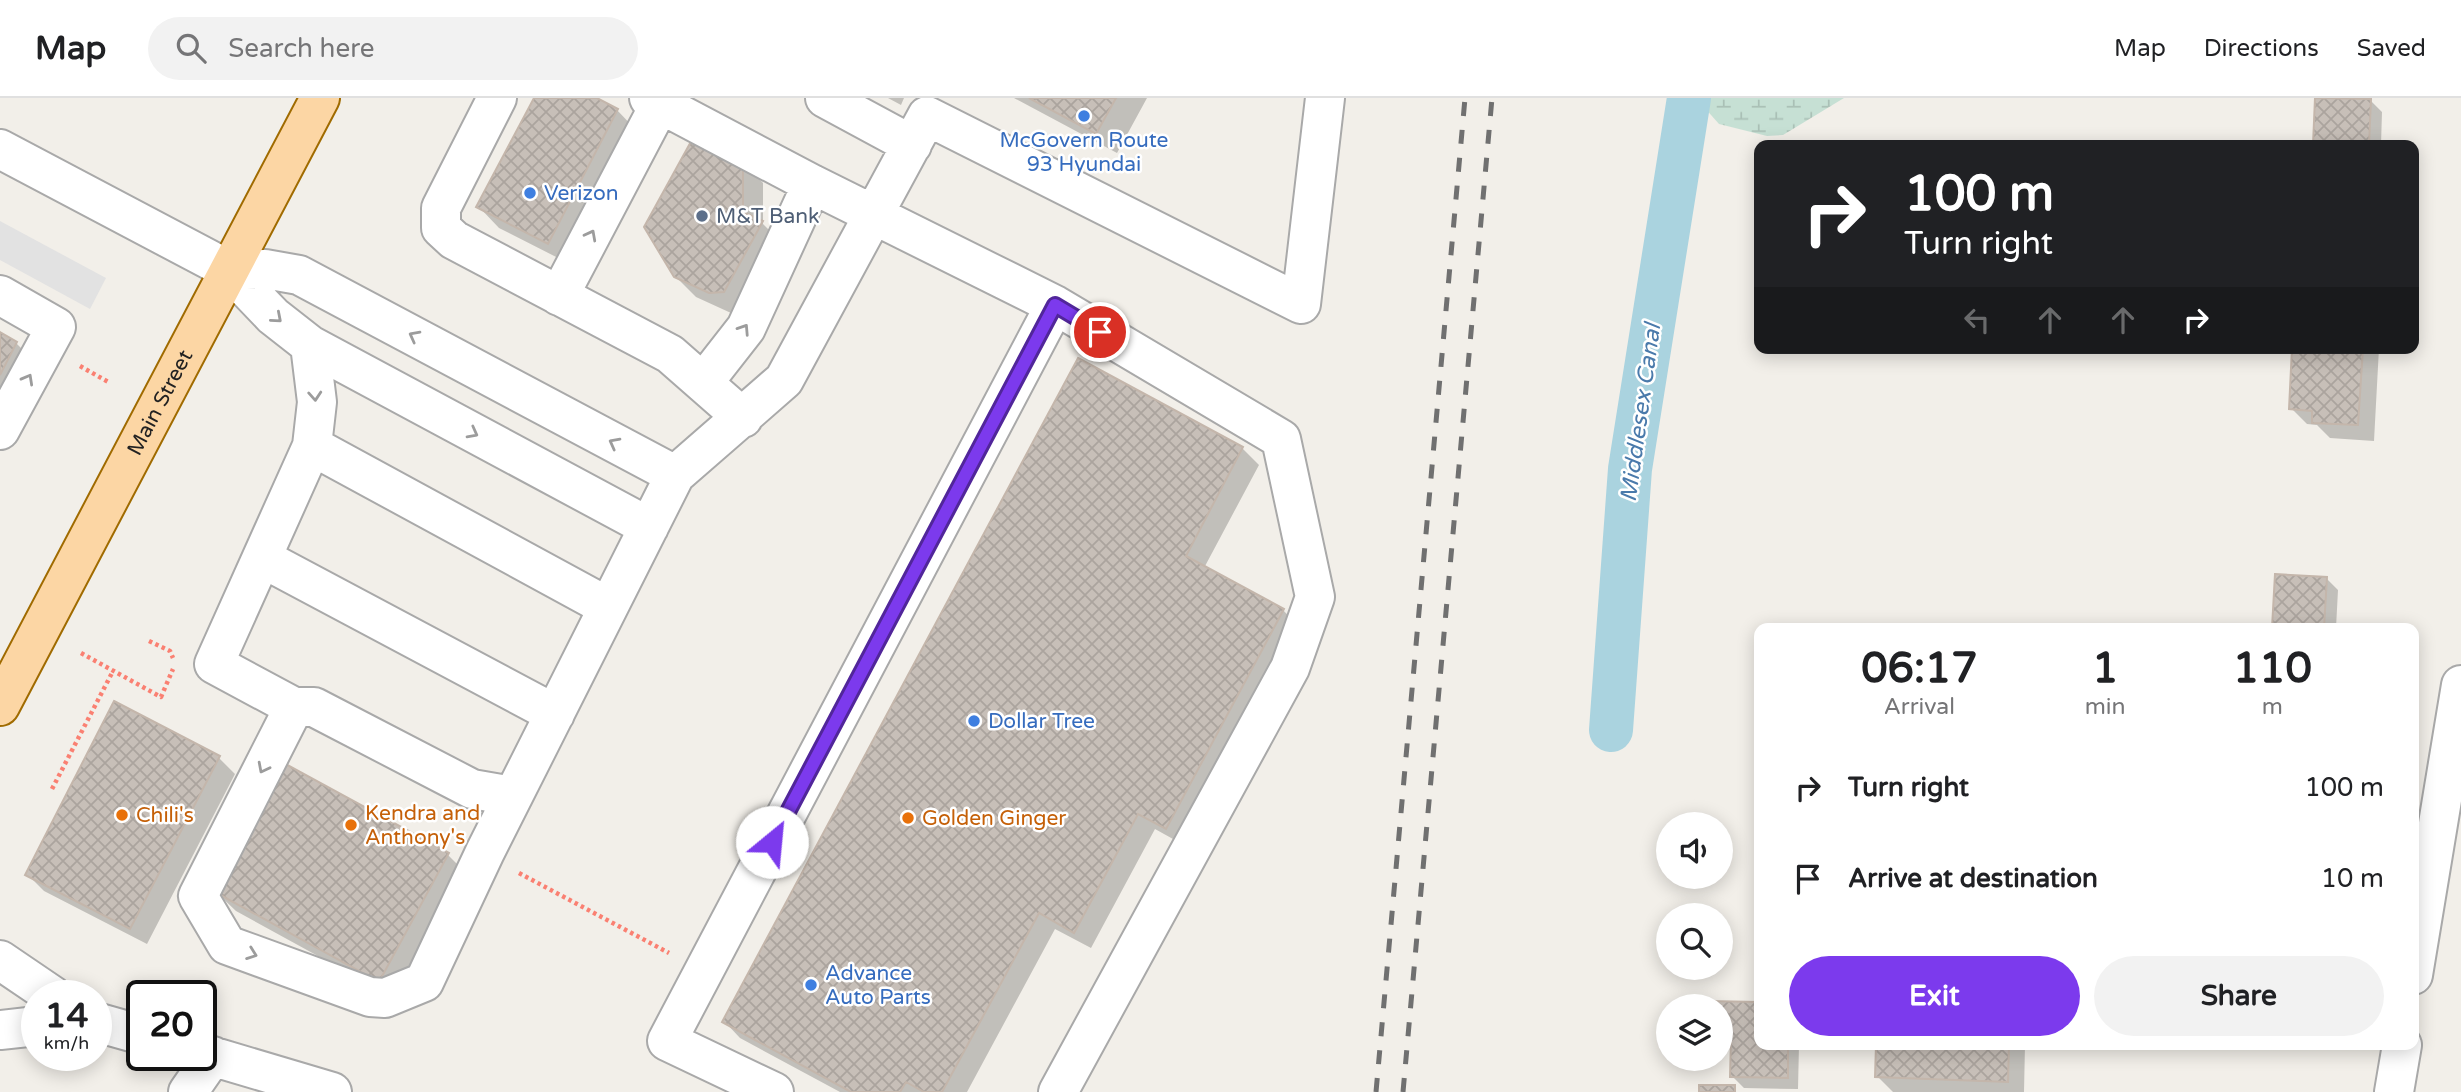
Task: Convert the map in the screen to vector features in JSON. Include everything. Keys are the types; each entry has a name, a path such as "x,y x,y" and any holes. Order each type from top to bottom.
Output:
{"main road":[{"name":"Main Street","path":"0,706 320,98"}],"street":[{"path":"497,98 442,208 441,228 454,240 670,354 743,418"},
{"path":"825,98 912,145"},
{"path":"294,707 198,897 227,945 370,997 385,998 424,982 513,796 675,475 785,380 927,116 1301,304 1325,98"},
{"path":"559,296 655,101 812,184 1055,305 1281,439 1315,597 1290,668 1058,1092"},
{"path":"0,149 229,270 273,316 310,345 649,527"},
{"path":"702,383 747,328 812,184"},
{"path":"229,270 265,270 299,275 675,475"},
{"path":"0,295 56,327 0,430"},
{"path":"774,1092 667,1041 1055,305"},
{"path":"310,345 317,401 312,446 214,664 294,707 314,707 472,789 513,796"},
{"path":"312,446 608,607"},
{"path":"262,558 555,714"},
{"path":"2419,939 2461,685"},
{"path":"0,960 29,980"},
{"path":"0,1030 21,1028"},
{"path":"2394,1092 2401,1050"},
{"path":"217,1058 332,1092"},
{"path":"188,1092 199,1071"}],"path":[{"path":"78,365 110,383"},
{"path":"81,653 161,697 176,663 170,651 149,641"},
{"path":"52,789 113,671"},
{"path":"509,868 679,959"}],"green space":[{"path":"1696,98 1844,98 1783,135 1767,136 1719,124"}],"shaded area":[{"path":"0,221 106,278 90,309 0,260"}],"building":[{"path":"534,98 597,98 618,109 548,244 476,207"},
{"name":"McGovern Route 93 Hyundai","path":"1029,98 1116,98 1096,134"},
{"path":"2315,98 2371,99 2369,140 2313,140"},
{"name":"M&T Bank","path":"694,136 743,160 743,212 763,221 724,292 709,293 674,277 644,227"},
{"path":"0,332 17,342 0,375"},
{"path":"2292,354 2363,354 2358,425 2312,423 2312,411 2289,409"},
{"path":"1078,358 1243,447 1186,556 1284,609 1166,829 1138,814 1074,933 1039,913 942,1092 924,1092 906,1082 900,1092 851,1092 722,1022"},
{"path":"2275,574 2327,577 2324,623 2272,623"},
{"name":"Chili's","path":"114,701 220,756 130,929 25,875"},
{"path":"282,762 449,853 379,982 213,891"},
{"path":"1733,1002 1754,1002 1754,1050 1788,1050 1788,1078 1730,1077 1730,1071 1733,1071"},
{"path":"1876,1050 2009,1050 2008,1082 1875,1077"},
{"path":"1699,1085 1735,1085 1735,1092 1699,1092"}],"waterway":[{"name":"Middlesex Canal","path":"1611,730 1630,469 1689,98"}],"railway":[{"path":"1376,1092 1465,98"},
{"path":"1403,1092 1492,98"}],"place":[{"name":"McGovern Route 93 Hyundai","path":"1084,116"},
{"name":"Verizon","path":"530,193"},
{"name":"M&T Bank","path":"702,216"},
{"name":"Dollar Tree","path":"974,721"},
{"name":"Chili's","path":"122,815"},
{"name":"Golden Ginger","path":"908,818"},
{"name":"Kendra and Anthony's","path":"351,825"},
{"name":"Advance Auto Parts","path":"811,985"}],"route":[{"path":"772,842 1055,305 1100,332"}]}
